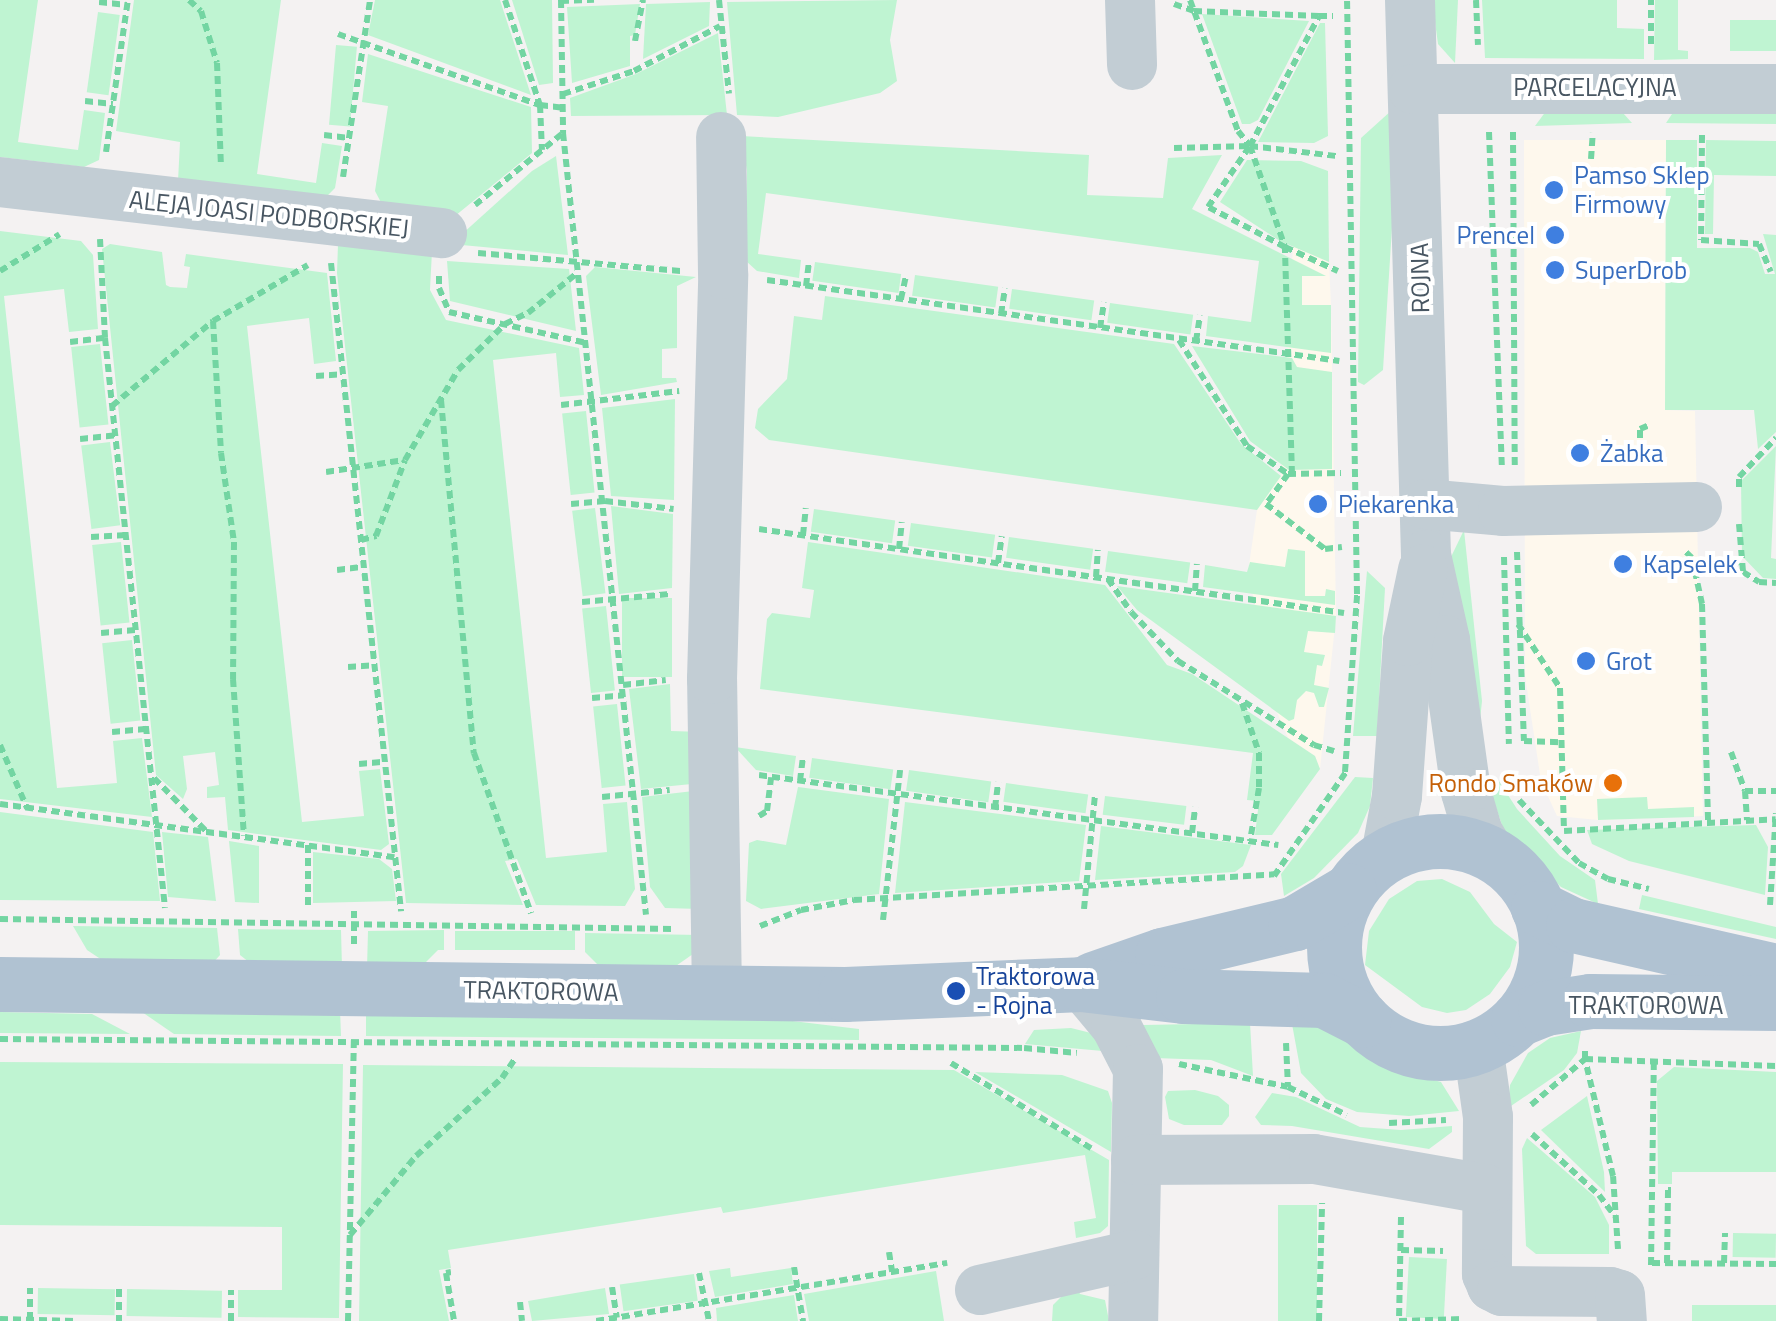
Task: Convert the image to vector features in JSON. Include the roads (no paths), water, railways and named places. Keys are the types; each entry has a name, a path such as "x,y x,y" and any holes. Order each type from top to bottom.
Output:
{"main road":[{"path":"1438,840 1465,844 1490,854 1516,873 1538,908 1545,934 1543,973 1498,1033 1456,1052 1422,1052 1390,1041 1363,1020 1340,984 1334,958 1336,923 1368,873 1438,840"},
{"name":"TRAKTOROWA","path":"1081,984 1162,955 1296,923 1368,873"},
{"name":"TRAKTOROWA","path":"1538,908 1573,925 1776,971"},
{"name":"TRAKTOROWA","path":"0,984 718,993 926,992 1081,984 1183,996 1324,1000 1363,1020"},
{"name":"TRAKTOROWA","path":"1498,1033 1545,1008 1590,1001 1776,1003"}],"street":[{"path":"1130,0 1132,65"},
{"name":"ROJNA","path":"1410,0 1426,556 1446,640 1466,792 1478,833 1490,854"},
{"name":"PARCELACYJNA","path":"1413,89 1776,89"},
{"path":"718,993 712,679 723,274 721,137"},
{"name":"ALEJA JOASI PODBORSKIEJ","path":"0,182 334,222 442,241"},
{"path":"1425,504 1510,510 1725,503"},
{"name":"ROJNA","path":"1368,873 1397,796 1408,640 1426,556"},
{"path":"1081,984 1116,1026 1138,1069 1120,1157 1134,1254 1133,1321"},
{"path":"1498,1033 1488,1116 1485,1190 1487,1274 1492,1286 1502,1291 1633,1284"},
{"path":"1120,1157 1299,1158 1485,1190"},
{"path":"971,1275 1134,1254"}],"place":[{"name":"Pamso Sklep Firmowy","path":"1554,190"},
{"name":"Prencel","path":"1555,235"},
{"name":"SuperDrob","path":"1555,270"},
{"name":"Żabka","path":"1580,453"},
{"name":"Piekarenka","path":"1318,504"},
{"name":"Kapselek","path":"1623,564"},
{"name":"Grot","path":"1586,661"},
{"name":"Rondo Smaków","path":"1613,783"},
{"name":"Traktorowa - Rojna","path":"956,991"}]}
